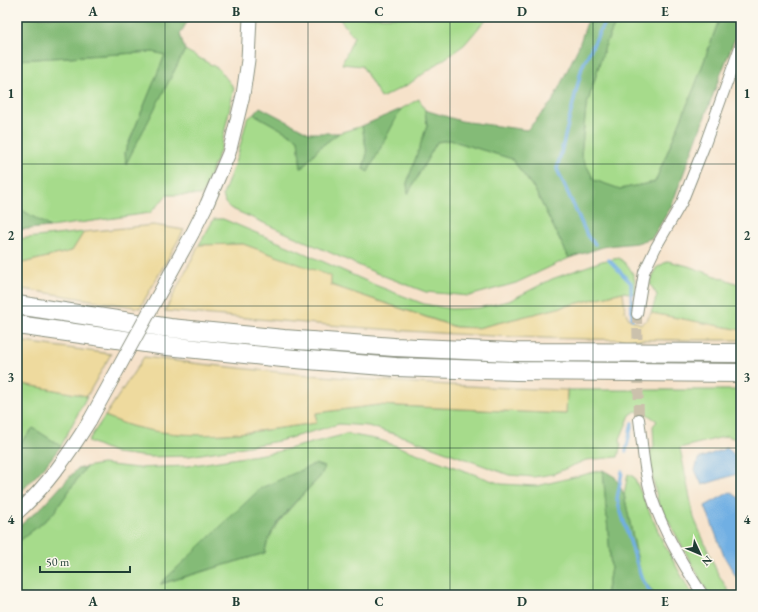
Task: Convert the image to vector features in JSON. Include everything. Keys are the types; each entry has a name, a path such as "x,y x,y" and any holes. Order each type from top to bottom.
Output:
{"highway":[{"path":"17,305 170,328 284,339 386,346 512,352 741,353"},
{"path":"17,325 167,346 283,358 396,367 516,371 741,373"}],"street":[{"path":"17,513 43,487 59,468 90,420 207,204 229,153 243,95 248,60 250,17"},
{"path":"637,314 644,272 656,247 682,202 704,147 741,44"},
{"path":"639,419 644,463 653,500 673,543 703,595"}],"green space":[{"path":"17,17 190,17 180,34 185,50 126,164 125,152 165,55 153,52 17,60"},
{"path":"338,17 488,17 464,45 409,84 381,98 362,66 342,64 354,37"},
{"path":"589,17 618,17 605,46 586,108 581,155 594,180 620,189 655,182 695,86 720,17 741,17 741,23 671,207 652,238 637,243 606,246 569,258 535,190 512,159 450,140 437,142 408,194 407,183 427,126 425,110 461,121 527,130 552,102 578,48"},
{"path":"618,17 720,17 695,86 655,182 620,189 594,180 581,155 586,108 605,46"},
{"path":"185,50 219,69 234,88 221,148 202,195 167,195 150,213 50,227 17,207 17,60 154,52 165,55 125,152 126,163"},
{"path":"419,99 425,110 427,126 407,183 408,193 437,142 450,140 512,159 535,190 569,258 516,283 469,296 426,292 376,273 230,208 225,203 223,195 238,154 247,119 254,114 298,139 301,169 319,148 339,133 362,126 367,153 363,169 368,171 401,109"},
{"path":"260,107 309,133 339,133 319,148 301,169 298,139 254,114"},
{"path":"401,109 368,172 363,169 367,153 362,126"},
{"path":"17,207 50,227 17,230"},
{"path":"214,219 223,219 375,285 424,304 451,309 478,308 509,301 552,279 602,261 619,258 628,266 633,274 636,294 623,292 478,328 456,327 331,285 330,276 243,244 199,245"},
{"path":"84,232 72,251 23,263 17,263 17,239"},
{"path":"668,261 688,266 741,285 741,330 651,313 657,295 650,284 656,268"},
{"path":"17,383 87,396 61,446 33,428 17,447"},
{"path":"567,390 741,390 741,444 736,439 727,436 680,448 694,518 717,572 731,595 709,595 658,502 648,457 654,446 653,426 657,421 647,414 636,411 630,415 620,439 621,445 618,457 586,460 553,474 534,477 509,475 411,439 368,426 339,424 279,441 189,456 149,457 116,453 88,441 105,416 140,428 162,432 206,435 250,432 316,423 316,413 378,405 566,414"},
{"path":"33,428 61,446 46,465 17,496 17,447"},
{"path":"347,434 380,440 501,484 537,486 603,470 611,568 606,595 17,595 17,543 52,515 86,467 102,464 137,468 187,466 276,452","holes":["324,467 320,477 286,513 272,533 267,543 265,553 161,584"]},
{"path":"315,464 325,467 320,477 295,502 278,523 271,533 265,553 160,584 261,488"},
{"path":"86,467 52,515 17,543 17,528 43,506 77,469"},
{"path":"603,470 615,477 624,494 641,576 655,595 606,595 611,568"},
{"path":"628,474 634,477 663,542 692,595 655,595 641,576 624,494"}],"sand":[{"path":"154,225 184,230 140,308 17,288 17,263 23,263 72,251 84,232"},
{"path":"243,244 331,276 331,285 455,327 478,328 623,292 625,311 629,319 641,324 647,320 651,313 741,330 741,340 586,339 452,334 165,311 199,245"},
{"path":"17,341 111,354 87,396 17,383"},
{"path":"144,357 355,379 461,386 567,390 566,414 378,405 316,413 316,423 250,432 206,435 162,432 131,426 105,416"}],"water":[{"path":"727,448 739,459 737,474 702,485 695,470 698,459"},
{"path":"730,492 741,499 741,585 724,556 705,506"}],"waterway":[{"path":"595,244 588,237 557,169 582,67 607,17"},
{"path":"609,260 631,283 632,319"},
{"path":"626,451 632,423"},
{"path":"622,472 617,499 641,577 652,595"}],"tunnel":[{"path":"637,314 639,419"}]}
